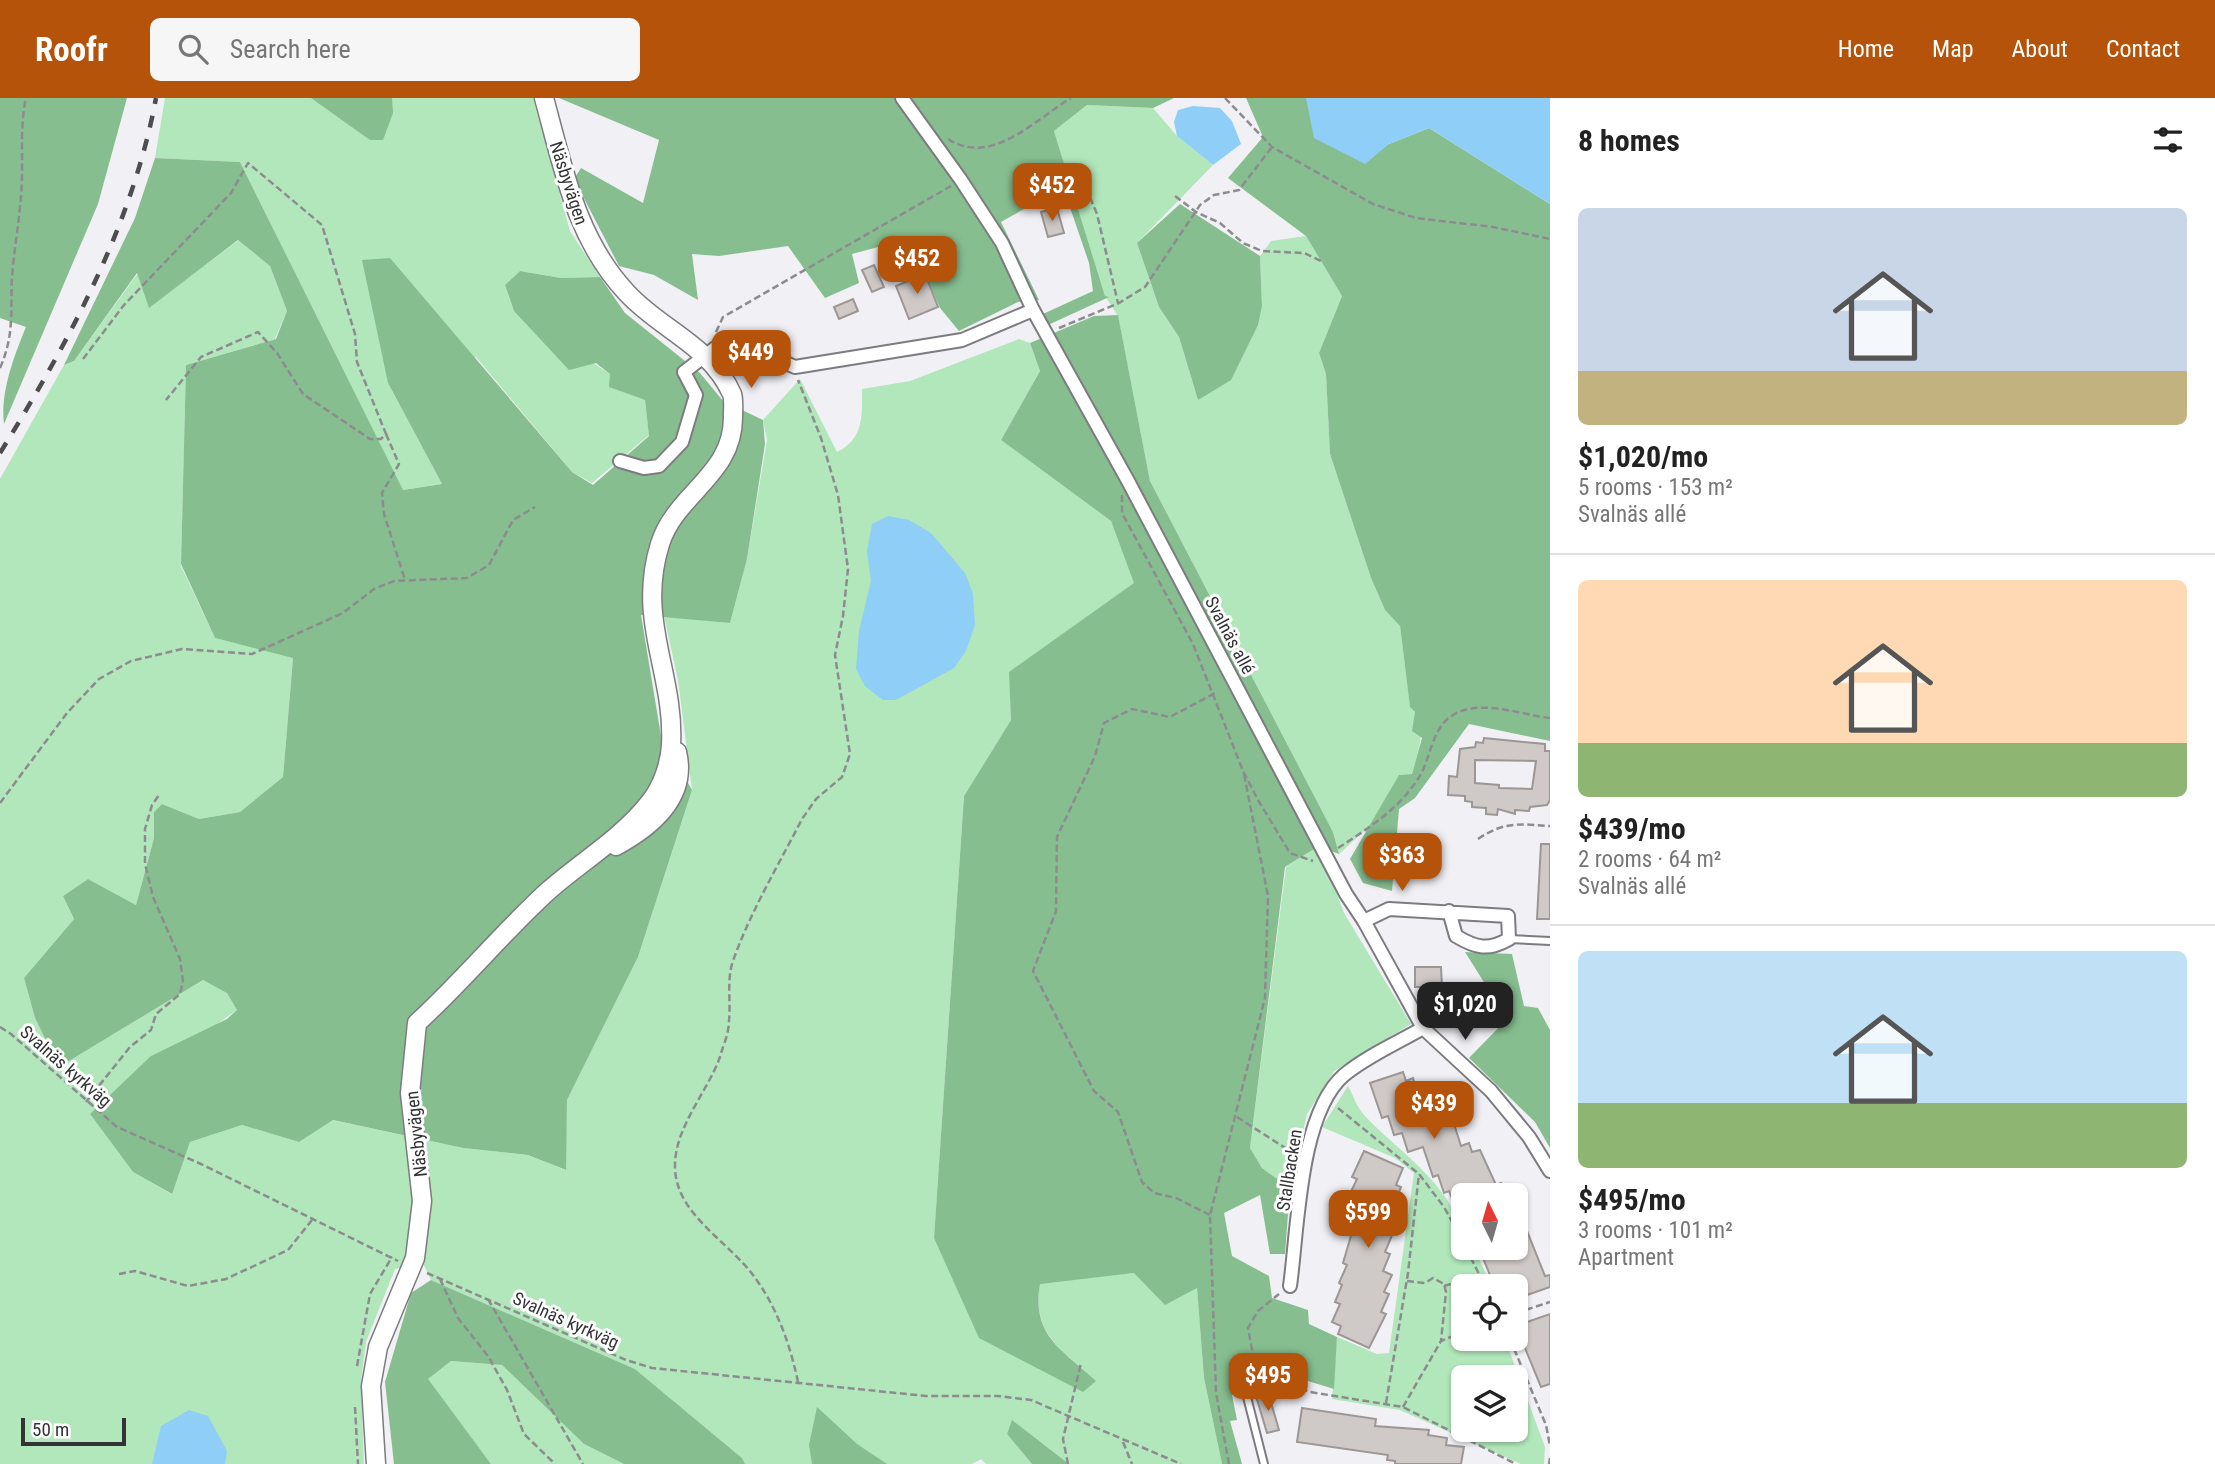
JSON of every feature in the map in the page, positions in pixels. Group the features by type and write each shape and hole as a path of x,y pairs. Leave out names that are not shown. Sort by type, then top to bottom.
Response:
{"street":[{"name":"Näsbyvägen","path":"376,1464 371,1386 378,1347 415,1258 422,1201 410,1093 416,1023 476,967 548,891 635,820 653,799 667,770 670,729 650,607 654,568 661,541 680,506 713,476 734,434 733,397 705,354 627,294 587,236 566,186 544,98"},
{"name":"Svalnäs allé","path":"902,98 920,120 1002,243 1032,310 1128,481 1346,894 1364,921 1423,1028 1491,1091 1529,1137 1550,1171"},
{"path":"620,461 645,468 659,466 682,442 696,395 684,372 719,345 761,352 794,367 962,340 1032,310"},
{"path":"1364,921 1389,909 1449,911 1508,916 1509,939 1496,947 1476,948 1456,936 1449,911"},
{"name":"Stallbacken","path":"1290,1286 1306,1162 1315,1120 1343,1076 1423,1028"}],"lane":[{"path":"1509,939 1550,941"},
{"path":"1246,1393 1264,1464"}],"path":[{"path":"0,368 7,352 14,318 12,279 21,197 22,114 26,98"},
{"path":"920,120 959,146 997,147 1071,98"},
{"path":"1225,98 1272,147 1373,204 1416,218 1493,227 1550,239"},
{"path":"1047,333 1119,303 1145,287 1200,205 1214,195 1239,190 1272,147"},
{"path":"83,359 124,305 231,193 248,163 322,225 355,334 357,362 399,464 382,493 384,514 405,580"},
{"path":"705,354 723,317 875,227 961,180"},
{"path":"1086,188 1097,214 1119,303"},
{"path":"1175,196 1196,212 1220,223 1243,243 1262,251 1304,253 1321,261"},
{"path":"166,400 201,357 258,332 277,352 303,394 370,439 381,439 386,434"},
{"path":"794,367 806,407 821,438 838,495 848,569 843,616 835,654 850,754 842,778 816,799 802,819 733,960 729,989 729,1024 719,1060 686,1120 676,1169 681,1192 707,1227 753,1275 774,1309 789,1341 798,1384"},
{"path":"1128,481 1120,499 1122,513 1170,598 1214,693 1243,771 1268,896 1265,998 1210,1215 1216,1393 1229,1464"},
{"path":"0,803 67,713 99,679 131,661 182,649 252,654 343,613 374,589 405,580 467,578 489,565 513,520 535,507"},
{"path":"1210,1215 1176,1198 1154,1193 1142,1182 1118,1112 1094,1091 1033,971 1056,911 1057,837 1095,756 1104,723 1132,709 1170,717 1214,693"},
{"path":"1243,771 1290,853 1312,862 1382,820 1420,776 1437,734 1449,717 1467,710 1495,708 1550,718"},
{"path":"86,1102 130,1047 151,1031 156,1014 180,994 183,981 180,959 153,897 145,864 145,829 152,805 159,795"},
{"path":"1478,839 1497,826 1550,826"},
{"name":"Svalnäs kyrkväg","path":"0,1027 117,1127 201,1164 411,1267 626,1360 652,1368 798,1384 926,1395 998,1396 1031,1400 1181,1464"},
{"path":"1326,1099 1419,1174 1451,1220"},
{"path":"1237,1116 1306,1162"},
{"path":"1386,1403 1407,1281 1419,1174"},
{"path":"119,1274 135,1271 188,1286 226,1279 288,1250 313,1219"},
{"path":"439,1277 458,1318 488,1356 507,1390 524,1434 555,1464"},
{"path":"1407,1281 1425,1283 1433,1278 1444,1286"},
{"path":"1444,1286 1451,1284"},
{"path":"1256,1371 1248,1328 1258,1311 1290,1286"},
{"path":"1403,1407 1441,1340 1444,1286"},
{"path":"488,1299 583,1464"},
{"path":"1528,1309 1550,1302"},
{"path":"1441,1340 1451,1336"},
{"path":"1515,1351 1546,1425 1550,1446"},
{"path":"1068,1464 1063,1439 1081,1363"},
{"path":"1256,1371 1310,1392 1403,1407 1516,1464"},
{"path":"1246,1393 1247,1380 1256,1371"},
{"path":"1123,1441 1132,1464"},
{"path":"1549,1464 1550,1458"}],"green space":[{"path":"0,98 127,98 98,204 4,424 6,387 26,327 0,318"},
{"path":"165,98 533,98 570,231 600,277 561,278 520,271 505,285 514,311 610,374 610,387 645,400 649,435 592,483 572,472 476,357 388,383 442,484 402,490 240,162 155,158"},
{"path":"311,98 392,98 393,113 383,140 370,140"},
{"path":"559,98 1174,98 1153,108 1087,105 1054,131 1105,296 1109,297 1048,325 1043,314 1093,291 1089,263 1063,187 1001,222 1039,300 1018,302 959,331 940,308 925,275 915,279 897,242 852,254 859,283 825,298 788,246 719,256 692,254 698,300 654,275 619,266 574,179 581,168 643,203 659,140"},
{"path":"1246,98 1306,98 1389,144 1429,128 1550,204 1550,741 1469,724 1415,798 1399,809 1392,891 1363,883 1350,859 1399,775 1412,774 1422,738 1412,731 1415,712 1410,707 1400,626 1385,610 1371,578 1330,454 1326,374 1319,353 1342,296 1306,236 1228,178 1263,137"},
{"path":"1087,105 1153,108 1177,136 1213,165 1137,243 1159,307 1179,337 1198,400 1262,306 1260,256 1271,241 1306,236 1342,296 1319,353 1326,374 1330,454 1371,578 1385,610 1400,626 1410,706 1416,714 1421,730 1412,774 1399,775 1375,821 1339,854 1333,832 1150,481 1118,316 1105,296 1054,131"},
{"path":"155,158 240,162 403,490 442,484 388,383 362,260 390,258 572,472 593,485 649,436 645,400 609,387 610,374 596,363 569,370 514,311 505,285 520,271 561,278 600,277 625,313 700,373 723,401 763,420 765,444 747,559 730,623 641,615 661,736 692,790 638,957 567,1100 566,1170 528,1155 463,1148 333,1120 299,1142 242,1125 190,1142 172,1194 133,1172 90,1114 151,1056 227,1019 237,1010 227,993 203,980 59,1067 35,1018 24,978 74,919 63,896 88,879 136,905 154,838 154,812 162,804 199,819 240,812 283,777 293,658 215,638 181,564 186,365 276,339 287,311 270,266 238,240 149,308 137,273 74,361 64,365 135,218"},
{"path":"1180,204 1260,256 1262,306 1258,325 1231,380 1198,400 1179,337 1159,307 1137,243"},
{"path":"239,240 270,266 287,311 275,339 186,365 181,566 215,638 293,657 283,777 240,812 199,819 162,804 154,812 154,838 136,905 88,879 63,896 74,919 24,978 35,1018 59,1067 203,980 227,992 237,1010 90,1114 133,1172 171,1194 190,1142 242,1125 299,1142 332,1120 463,1148 528,1155 565,1170 567,1100 638,957 692,790 678,680 664,616 730,623 747,559 767,440 763,420 800,379 837,452 846,447 860,426 862,389 910,381 1019,339 1030,343 1040,371 1001,440 1111,521 1135,583 1010,672 1011,720 964,796 934,1238 1066,1355 1052,1340 1040,1315 1040,1283 1134,1273 1197,1288 1204,1378 1222,1464 1069,1464 1013,1421 1007,1434 1032,1464 986,1464 981,1459 972,1464 745,1464 742,1458 635,1369 431,1280 423,1263 395,1269 366,1342 361,1381 364,1464 0,1464 0,479 64,365 74,361 138,273 149,307"},
{"path":"1118,315 1150,481 1333,832 1339,854 1319,846 1285,867 1250,1148 1262,1168 1290,1188 1285,1254 1270,1254 1260,1195 1224,1213 1232,1256 1269,1276 1272,1298 1308,1310 1309,1324 1337,1337 1334,1389 1298,1378 1264,1361 1241,1364 1241,1392 1232,1395 1237,1420 1230,1421 1242,1464 1222,1464 1204,1378 1197,1288 1165,1305 1134,1273 1040,1284 1038,1302 1045,1329 1061,1350 1096,1381 1083,1392 979,1338 934,1238 964,796 1011,720 1009,672 1134,583 1111,521 1001,440 1040,371 1030,343 1094,316"},
{"path":"1319,846 1344,913 1411,1024 1334,1071 1307,1114 1290,1188 1262,1168 1250,1148 1286,867"},
{"path":"1465,952 1512,954 1524,1006 1538,1008 1550,1030 1550,1148 1535,1122 1469,1058 1507,1019"},
{"path":"1348,1086 1364,1115 1426,1174 1451,1206 1451,1260 1479,1260 1486,1274 1451,1274 1451,1351 1509,1351 1515,1365 1451,1365 1451,1433 1400,1410 1332,1399 1337,1337 1377,1354 1389,1353 1414,1173 1395,1158 1322,1127"},
{"path":"431,1280 635,1369 742,1458 745,1464 624,1464 584,1444 502,1365 451,1361 428,1379 491,1464 394,1464 385,1382 411,1293"},
{"path":"451,1361 502,1365 584,1444 624,1464 491,1464 427,1379"},
{"path":"1528,1401 1545,1447 1544,1464 1521,1464 1472,1442 1528,1442"},
{"path":"817,1407 857,1444 887,1464 812,1464 809,1445"},
{"path":"1012,1420 1069,1464 1032,1464 1007,1434"}],"water":[{"path":"1306,98 1550,98 1550,204 1429,128 1389,144 1365,164 1314,138"},
{"path":"1193,106 1220,108 1232,121 1241,144 1213,165 1177,136 1174,122 1178,110"},
{"path":"888,516 909,520 931,533 965,573 973,594 975,625 966,651 954,668 896,700 883,700 865,686 856,669 859,631 871,581 867,551 872,524"},
{"path":"189,1410 208,1416 227,1451 225,1464 152,1464 161,1426"}],"building":[{"path":"1057,208 1064,233 1048,237 1041,212"},
{"path":"874,265 884,287 872,292 862,270"},
{"path":"925,274 938,307 909,319 896,286"},
{"path":"853,299 858,311 839,319 834,307"},
{"path":"1484,738 1545,744 1545,751 1550,751 1550,800 1547,805 1530,807 1529,811 1515,810 1515,814 1498,809 1497,815 1486,814 1486,808 1472,807 1472,802 1465,801 1465,796 1448,795 1449,776 1457,777 1460,749 1475,747 1476,742 1483,743","holes":["1475,760 1536,761 1532,789 1499,788 1499,785 1475,783"]},
{"path":"1541,844 1550,844 1550,919 1537,919"},
{"path":"1415,967 1441,967 1442,987 1415,987"},
{"path":"1403,1072 1406,1081 1413,1078 1419,1096 1426,1094 1432,1112 1440,1109 1446,1126 1454,1124 1461,1146 1469,1143 1472,1152 1480,1150 1495,1183 1451,1183 1451,1196 1449,1191 1444,1193 1438,1175 1433,1177 1423,1147 1408,1152 1402,1133 1394,1135 1388,1116 1382,1118 1370,1083"},
{"path":"1364,1151 1403,1168 1396,1185 1401,1187 1394,1205 1400,1207 1392,1225 1396,1226 1385,1252 1390,1254 1383,1271 1392,1275 1384,1292 1389,1294 1381,1312 1386,1314 1369,1348 1338,1334 1341,1326 1332,1322 1340,1304 1335,1302 1347,1265 1343,1263 1353,1229 1350,1228 1353,1220 1346,1217 1354,1198 1349,1196 1357,1179 1352,1177"},
{"path":"1528,1234 1545,1276 1550,1275 1550,1287 1528,1295 1528,1274 1490,1274 1484,1260 1528,1260"},
{"path":"1550,1314 1550,1384 1541,1387 1526,1351 1528,1322"},
{"path":"1268,1392 1279,1430 1267,1433 1256,1396"},
{"path":"1302,1408 1376,1419 1375,1426 1429,1430 1428,1435 1447,1438 1446,1445 1464,1447 1461,1464 1395,1464 1395,1461 1387,1460 1388,1455 1297,1442"}],"railway":[{"path":"0,453 73,326 114,238 145,146 156,98"}]}
